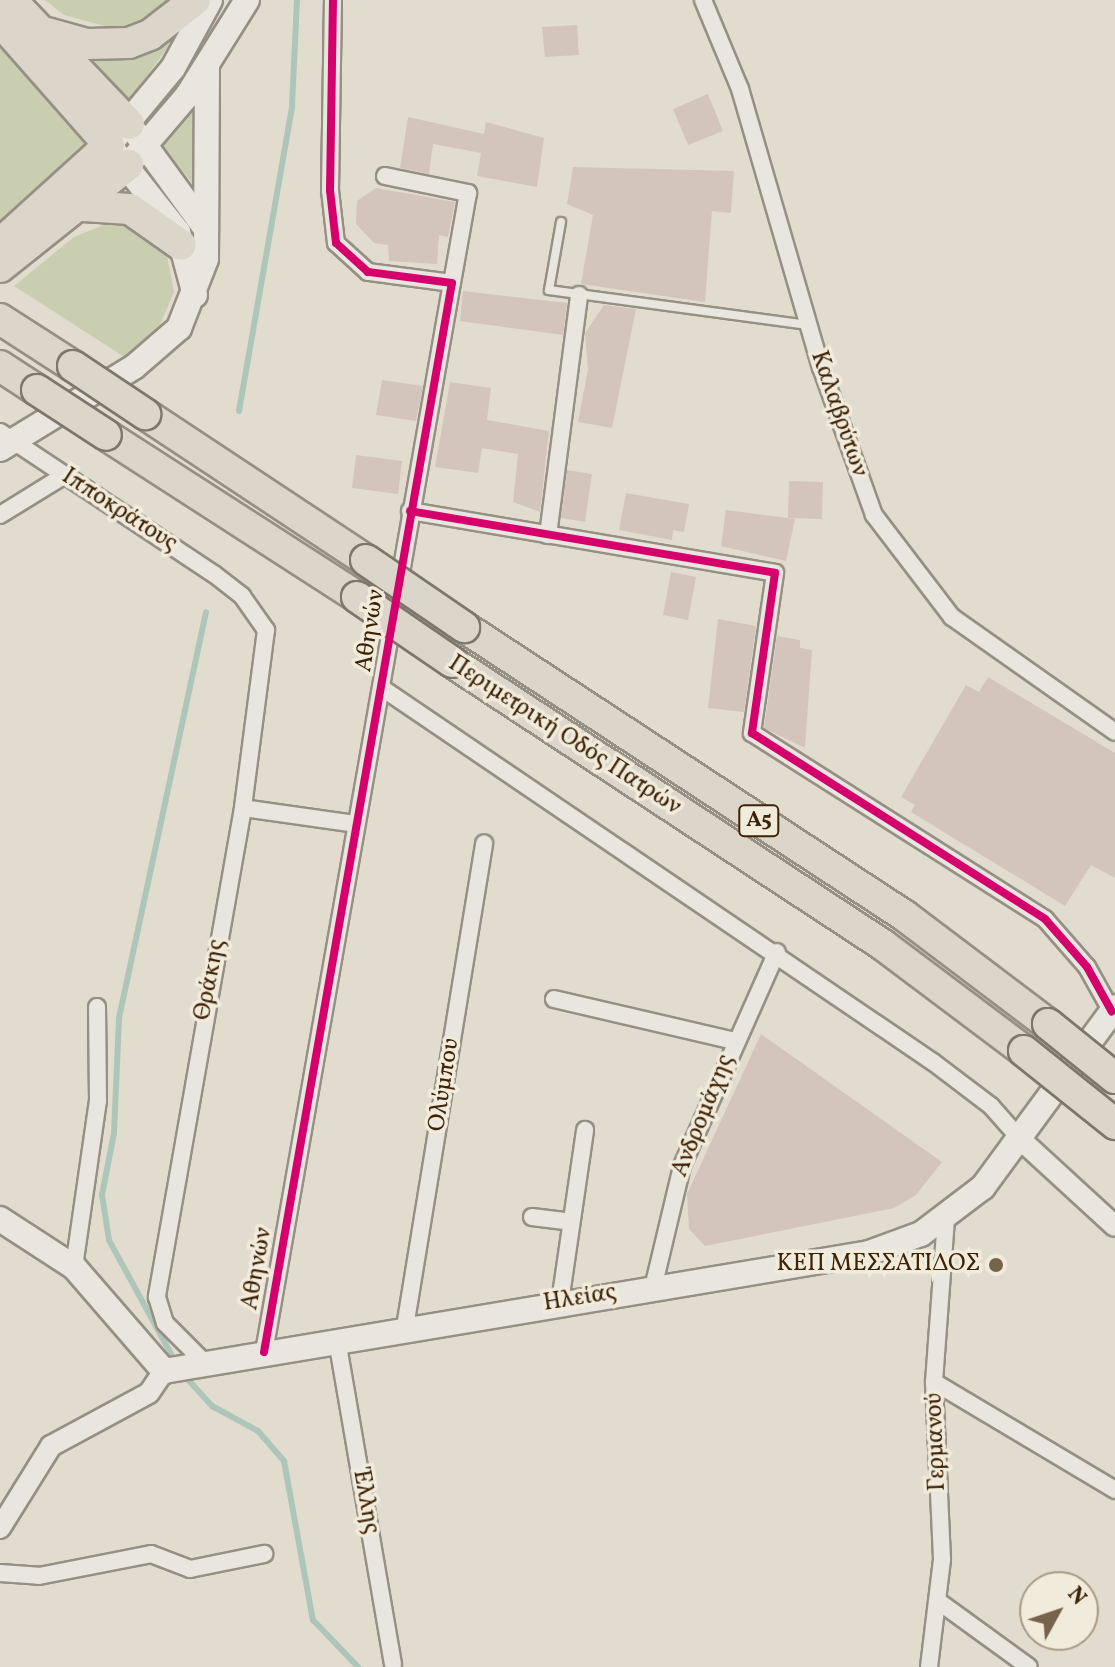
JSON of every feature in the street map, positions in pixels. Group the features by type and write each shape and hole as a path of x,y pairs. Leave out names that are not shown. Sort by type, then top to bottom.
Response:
{"highway":[{"path":"11,0 47,33 128,145"},
{"path":"47,33 87,44 129,43 150,35 195,0"},
{"path":"0,21 128,145"},
{"path":"0,267 83,206 128,145"},
{"path":"0,244 128,145"},
{"path":"83,206 130,209 195,240"},
{"name":"Περιμετρική Οδός Πατρών","path":"0,319 905,916 1115,1078"},
{"name":"Περιμετρική Οδός Πατρών","path":"0,366 357,597 883,945 1115,1124"}],"main road":[{"path":"128,145 210,0"},
{"path":"128,145 207,67 247,0"},
{"path":"4,441 159,349 179,328 195,295 195,240 207,67"},
{"path":"128,145 165,212 195,240"},
{"name":"Ηλείας","path":"182,1366 869,1253 946,1218 983,1187 1021,1140 1114,1010"},
{"path":"0,1219 74,1267 182,1366"}],"street":[{"path":"333,0 330,190 336,243 368,272 452,283"},
{"name":"Καλαβρύτων","path":"703,0 740,89 808,325 874,515 921,584 989,647 1115,732"},
{"name":"Αθηνών","path":"264,1352 468,193 385,176"},
{"path":"548,535 579,295"},
{"name":"Ιπποκράτους","path":"4,441 65,475 237,591"},
{"path":"0,515 65,475"},
{"path":"410,511 775,573 752,733 1045,919 1081,958 1114,1010"},
{"name":"Θράκης","path":"182,1366 157,1297 243,808 268,646 257,612 237,591"},
{"path":"382,688 777,952 967,1086 1115,1226"},
{"path":"243,808 356,824"},
{"name":"Ολύμπου","path":"405,1327 484,843"},
{"name":"Ανδρομάχης","path":"653,1288 682,1166 777,952"},
{"path":"554,999 735,1041"},
{"path":"74,1267 98,1101 97,1007"},
{"path":"560,1302 585,1130"},
{"path":"532,1217 571,1222"},
{"name":"Γερμανού","path":"929,1667 938,1601 934,1382 946,1218"},
{"name":"Έλλης","path":"337,1340 393,1664"},
{"path":"0,1528 51,1446 139,1399 182,1366"},
{"path":"934,1382 1115,1490"},
{"path":"0,1573 39,1576 151,1554 190,1569 264,1554"},
{"path":"938,1601 1029,1667"}],"lane":[{"path":"561,222 549,290 808,325"}],"green space":[{"path":"45,0 181,0 140,24 116,29 64,15"},
{"path":"0,31 96,143 0,228"},
{"path":"174,38 126,106 77,52 103,59 132,56"},
{"path":"193,104 196,187 161,147"},
{"path":"121,218 166,250 174,292 160,325 126,358 14,286 74,237"}],"building":[{"path":"577,25 579,55 545,57 542,27"},
{"path":"708,94 723,131 688,145 673,109"},
{"path":"408,117 484,134 486,122 544,138 537,187 477,176 481,153 433,144 429,174 400,168"},
{"path":"573,167 734,171 731,213 712,211 705,302 581,284 593,215 567,204"},
{"path":"376,188 455,202 448,237 439,235 437,264 389,261 388,245 374,243 356,224 357,201"},
{"path":"463,291 567,303 563,335 460,321"},
{"path":"604,305 636,309 612,428 578,422 588,370 585,333"},
{"path":"382,380 423,386 416,421 376,415"},
{"path":"450,382 491,388 487,420 549,431 540,512 513,502 518,454 482,448 478,473 435,467"},
{"path":"356,455 402,461 398,494 352,488"},
{"path":"567,470 592,474 585,522 561,518"},
{"path":"789,481 823,482 822,519 788,518"},
{"path":"626,493 689,504 684,532 673,530 672,540 619,530"},
{"path":"726,510 795,519 786,561 721,546"},
{"path":"671,572 696,577 688,620 663,615"},
{"path":"718,619 756,626 744,712 708,708"},
{"path":"777,636 800,640 800,648 812,650 805,748 764,728"},
{"path":"988,677 1115,753 1115,878 1091,865 1065,906 911,812 915,805 901,797 966,685 979,692"},
{"path":"761,1034 942,1162 916,1195 894,1208 705,1246 689,1229 687,1194"}],"waterway":[{"path":"239,411 292,106 297,0"},
{"path":"176,1363 109,1240 102,1195 114,1133 119,1018 206,612"},
{"path":"182,1373 212,1406 258,1431 284,1461 313,1620 358,1667"}],"cycle path":[{"path":"264,1352 452,283 368,272 336,243 330,190 333,0"},
{"path":"410,511 775,573 752,733 1045,919 1087,967 1112,1012"}],"place":[{"name":"ΚΕΠ ΜΕΣΣΑΤΙΔΟΣ","path":"996,1265"}]}
